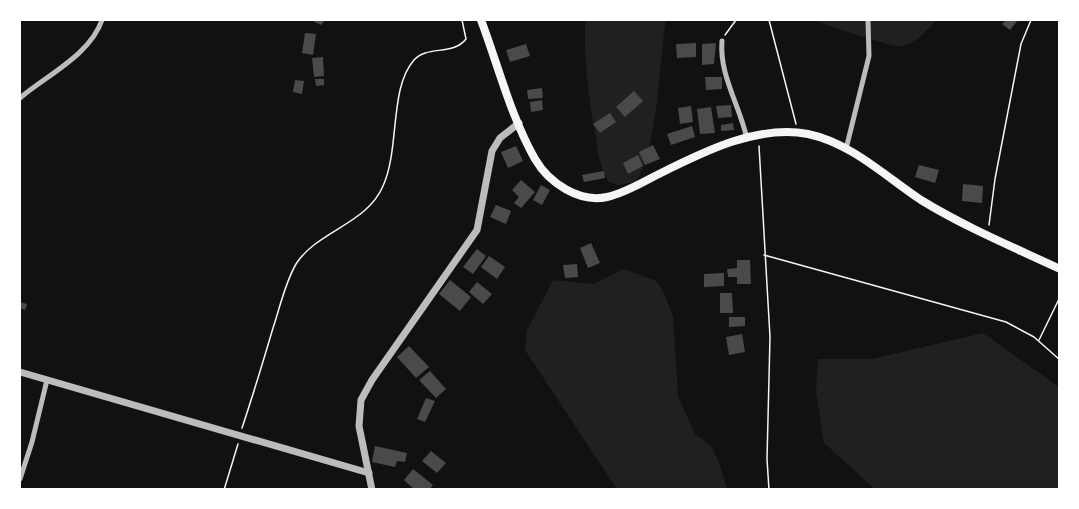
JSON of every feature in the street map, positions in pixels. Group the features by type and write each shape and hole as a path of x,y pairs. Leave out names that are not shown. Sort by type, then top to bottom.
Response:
{"highway":[{"path":"481,20 519,123 536,161 564,189 583,196 605,197 627,190 690,159 747,139 771,133 807,134 846,149 922,200 987,235 1059,269"}],"street":[{"path":"20,98 86,46 98,32 102,20"},
{"path":"846,149 869,56 868,20"},
{"path":"722,41 724,69 747,139"},
{"path":"372,489 359,426 361,400 372,380 477,231 492,151 500,138 519,123"},
{"path":"20,372 369,473"},
{"path":"20,479 32,442 47,380"}],"path":[{"path":"224,489 284,294 297,264 310,248 340,229 374,201 382,189 392,159 401,83 415,58 426,53 461,46 466,39 462,20"},
{"path":"722,41 736,20"},
{"path":"769,20 798,134"},
{"path":"987,235 1021,44 1030,20"},
{"path":"759,136 770,337 767,429 769,489"},
{"path":"764,255 1006,321 1039,341 1059,360"},
{"path":"1039,341 1059,297"}],"shaded area":[{"path":"585,20 666,20 653,126 644,165 636,182 618,185 609,182 601,164 588,90"},
{"path":"813,20 936,20 915,40 899,46"},
{"path":"624,269 656,281 664,293 673,317 678,396 695,434 711,446 719,462 727,489 617,489 525,350 527,330 553,280 594,284"},
{"path":"983,333 1059,387 1059,489 875,489 824,443 816,392 818,359 872,359"}],"building":[{"path":"311,20 325,20 321,25"},
{"path":"1006,20 1018,20 1010,30 1002,24"},
{"path":"305,33 316,34 313,55 302,53"},
{"path":"696,43 696,57 677,58 676,44"},
{"path":"716,43 714,64 702,65 702,44"},
{"path":"526,44 530,56 510,62 506,50"},
{"path":"323,57 324,76 314,77 312,58"},
{"path":"705,77 722,77 722,89 706,90"},
{"path":"315,79 324,79 324,85 316,86"},
{"path":"295,80 304,81 302,94 293,92"},
{"path":"542,88 543,98 528,99 527,90"},
{"path":"634,91 643,101 625,117 616,107"},
{"path":"542,100 543,110 531,112 530,102"},
{"path":"731,105 732,117 718,118 716,106"},
{"path":"691,106 693,122 680,124 678,108"},
{"path":"711,107 715,133 700,134 697,109"},
{"path":"610,113 616,122 600,133 593,124"},
{"path":"733,123 734,130 721,131 721,125"},
{"path":"692,126 695,137 671,145 667,134"},
{"path":"653,145 660,159 645,165 639,152"},
{"path":"516,146 523,161 508,168 501,152"},
{"path":"638,155 643,166 628,174 623,163"},
{"path":"919,165 939,170 935,183 915,177"},
{"path":"604,171 605,178 584,182 582,175"},
{"path":"521,180 535,192 521,208 514,203 519,197 512,190"},
{"path":"963,184 983,186 982,203 962,201"},
{"path":"541,185 550,190 542,205 533,200"},
{"path":"496,205 511,211 506,224 490,217"},
{"path":"591,243 600,263 588,268 580,248"},
{"path":"477,249 486,256 473,274 463,267"},
{"path":"489,256 505,267 497,279 481,267"},
{"path":"737,260 750,260 751,284 737,284 737,277 728,277 727,269 737,268"},
{"path":"577,264 578,277 565,278 563,265"},
{"path":"724,273 724,286 704,287 704,274"},
{"path":"450,280 471,297 460,311 439,294"},
{"path":"477,282 492,294 483,304 469,292"},
{"path":"720,293 732,293 733,313 720,313"},
{"path":"20,302 27,304 25,310 20,308"},
{"path":"729,317 745,317 745,326 729,327"},
{"path":"742,334 745,352 729,355 726,337"},
{"path":"409,346 429,367 416,378 397,357"},
{"path":"430,371 446,389 436,398 419,380"},
{"path":"426,398 435,401 425,422 417,419"},
{"path":"375,446 407,453 405,462 397,461 395,467 372,462"},
{"path":"431,451 446,463 437,473 422,461"},
{"path":"413,469 433,485 429,490 415,490 404,480"}]}
